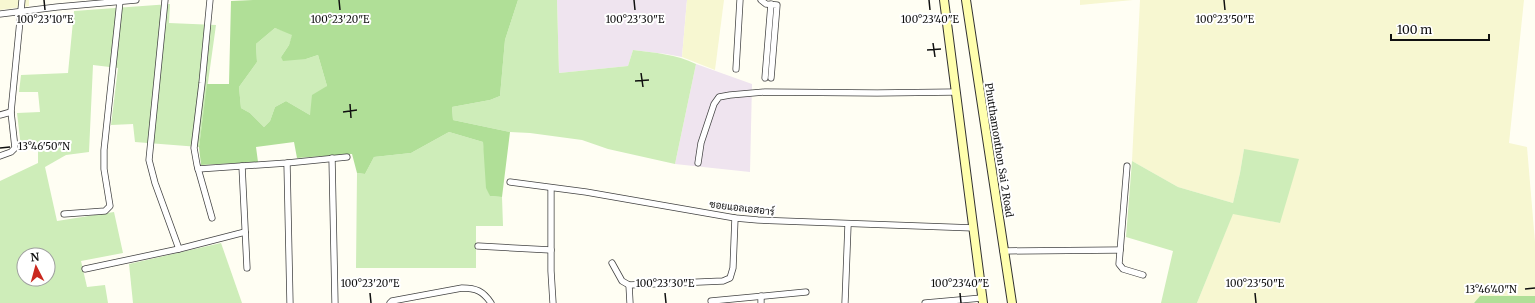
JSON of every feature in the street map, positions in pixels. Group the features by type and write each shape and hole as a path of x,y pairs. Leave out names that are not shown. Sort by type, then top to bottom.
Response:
{"main road":[{"path":"943,0 983,300"},
{"name":"Phutthamonthon Sai 2 Road","path":"967,0 971,38 990,152 1003,251 1012,303"}],"street":[{"path":"0,156 11,152 15,148 11,112 22,0"},
{"path":"0,14 21,13 36,9 136,0"},
{"path":"164,0 149,160 155,183 179,249"},
{"path":"210,0 203,76 194,148 198,169 212,218"},
{"path":"736,69 740,0"},
{"path":"761,0 766,4 777,4 768,78"},
{"path":"64,214 105,211 110,206 104,169 104,150 120,2"},
{"path":"698,162 703,139 714,104 719,97 765,92 956,92"},
{"path":"0,115 11,112"},
{"path":"198,169 287,164 347,157"},
{"path":"332,158 335,303"},
{"path":"287,164 290,303"},
{"path":"242,166 246,268"},
{"path":"1127,166 1118,261 1120,267 1143,275"},
{"name":"ซอยแอลเอสอาร์","path":"510,182 734,218 848,225 974,228"},
{"path":"551,188 551,271 553,303"},
{"path":"612,262 622,281 629,285 723,281 730,278 733,268 734,218"},
{"path":"846,303 848,225"},
{"path":"85,269 179,249 245,232"},
{"path":"478,246 551,250"},
{"path":"1003,251 1120,250"},
{"path":"629,285 630,303"},
{"path":"390,303 392,301 462,288 473,288 480,291 491,303"},
{"path":"711,301 806,292"},
{"path":"761,296 762,303"},
{"path":"925,303 983,300"}],"shaded area":[{"path":"557,0 687,0 682,57 633,50 628,66 559,73"},
{"path":"696,64 752,84 750,172 675,164"}],"green space":[{"path":"0,0 29,0 29,6 0,10"},
{"path":"518,0 557,0 559,73 628,66 633,50 673,56 696,64 675,164 608,149 582,140 530,133 510,132 453,120 452,107 490,100 500,96 505,40"},
{"path":"518,0 505,40 500,96 490,100 452,107 453,120 510,132 502,197 490,196 486,188 483,142 449,132 411,153 374,157 365,174 357,173 352,154 297,158 294,142 256,147 258,162 201,165 199,147 207,84 229,84 231,1","holes":["275,28 292,35 289,45 281,57 283,61 306,59 318,55 327,86 312,95 310,115 286,101 275,107 270,121 264,127 250,113 241,108 239,87 257,62 256,44"]},
{"path":"687,0 724,0 715,70 682,57"},
{"path":"1080,0 1133,0 1080,5"},
{"path":"1140,0 1524,0 1509,143 1527,147 1535,242 1535,296 1480,296 1474,303 1197,303 1233,213 1280,223 1244,149 1233,203 1178,187 1132,161"},
{"path":"170,4 169,23 216,25 199,147 135,142 133,124 111,125 118,68 93,65 89,152 66,155 45,167 57,221 114,212 123,253 81,261 87,287 105,285 108,303 0,303 0,181 38,163 38,144 21,147 17,113 40,112 38,92 19,92 21,75 68,73 74,11"},
{"path":"275,28 293,34 289,45 281,57 306,59 318,55 327,86 310,115 286,101 275,107 270,121 264,127 250,113 241,108 239,87 257,62 256,44"},
{"path":"449,132 483,142 490,196 502,197 503,226 476,226 476,268 356,268 357,173 365,174 374,157 411,153"},
{"path":"1244,149 1299,159 1280,223 1233,214 1197,303 1161,303 1173,251 1126,237 1132,161 1178,187 1233,203"},
{"path":"221,243 242,303 133,303 129,264"},
{"path":"1480,296 1535,296 1535,303 1474,303"}]}
